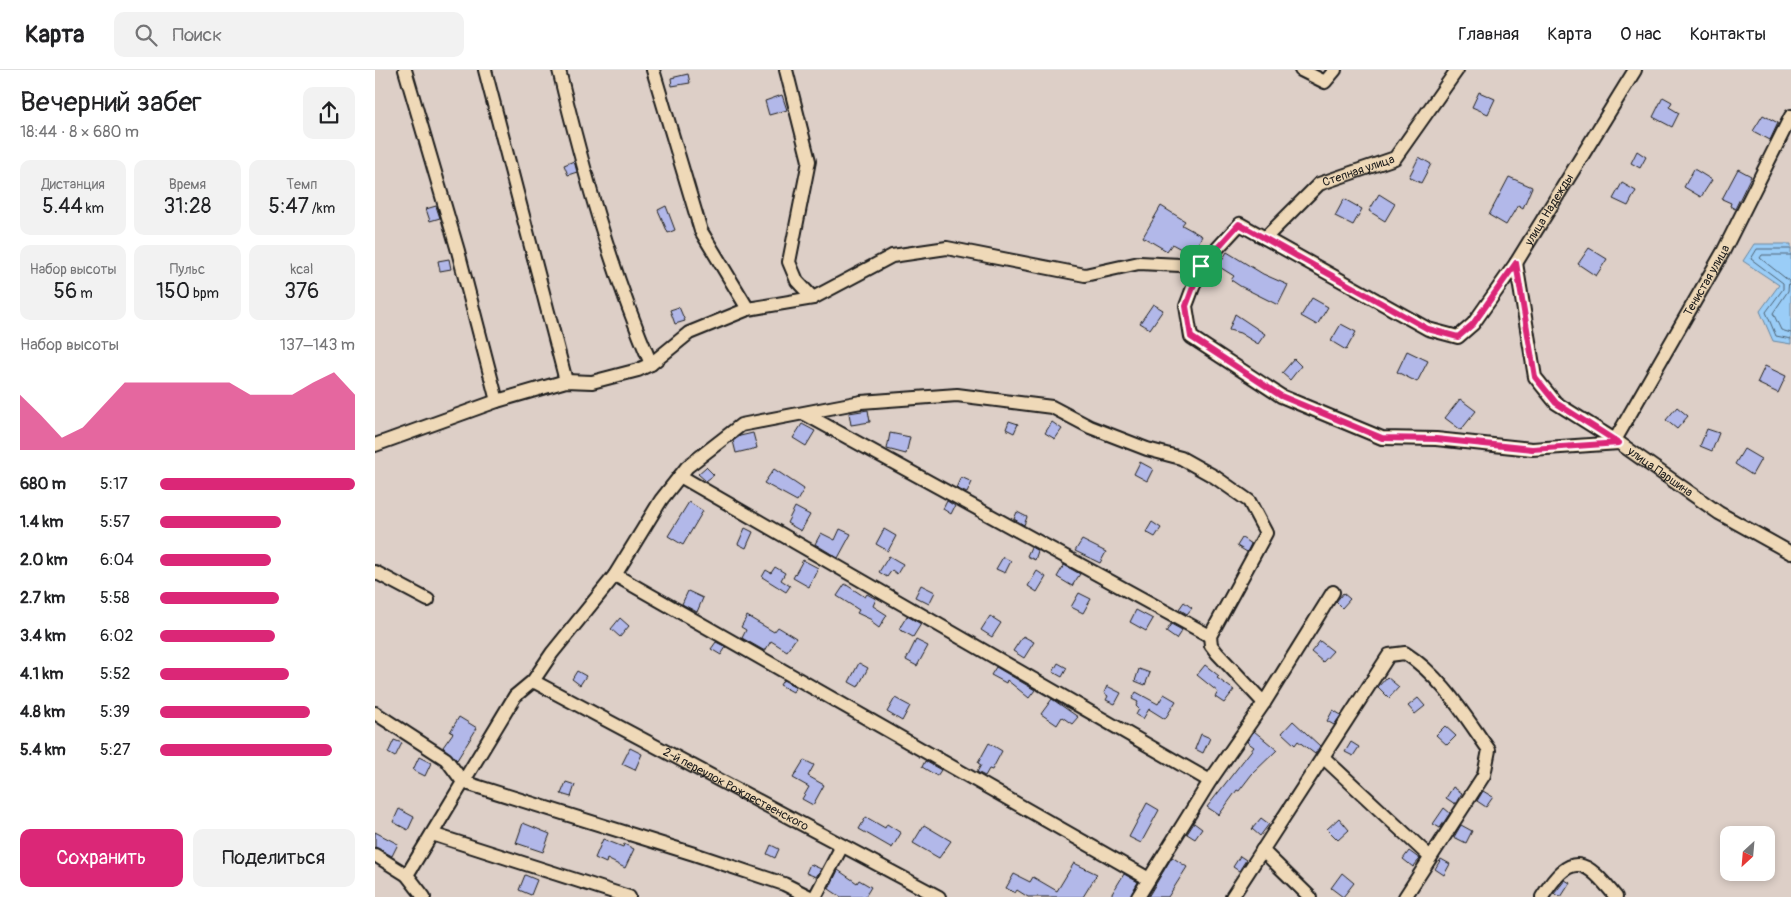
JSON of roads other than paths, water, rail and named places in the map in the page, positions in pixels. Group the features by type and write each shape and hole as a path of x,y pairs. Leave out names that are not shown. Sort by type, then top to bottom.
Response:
{"street":[{"path":"405,70 458,251 497,401"},
{"path":"485,70 566,382"},
{"path":"559,70 574,134 629,311 651,364"},
{"path":"653,70 701,231 748,309"},
{"path":"786,70 809,161 789,262 797,280 813,298"},
{"path":"1301,70 1325,82 1335,70"},
{"name":"Степная улица","path":"1265,238 1319,184 1395,158 1457,70"},
{"name":"улица Надежды","path":"1201,266 1239,224 1428,329 1458,337 1473,324 1516,263 1635,70"},
{"name":"Тенистая улица","path":"1617,442 1723,252 1791,116"},
{"path":"375,446 497,401 566,382 592,382 638,370 651,364 689,333 748,309 813,298 892,256 947,248 1085,275 1139,262 1201,266 1186,306 1191,337 1281,396 1382,438 1436,439 1532,449 1617,442"},
{"name":"улица Паршина","path":"1516,263 1535,377 1556,403 1719,512 1791,553"},
{"path":"407,875 515,696 533,681 552,653 615,575 661,500 687,467 741,425 861,402 957,396 1052,407 1090,427 1147,449 1181,458 1249,501 1266,533 1210,636 1211,645 1217,653 1264,703"},
{"path":"805,414 1210,636"},
{"path":"680,476 1210,781"},
{"path":"375,572 428,600"},
{"path":"615,575 1149,879"},
{"path":"1138,897 1210,781 1264,703 1333,592"},
{"path":"1232,897 1389,656 1405,653 1421,663 1439,682 1489,750 1484,775 1405,897"},
{"name":"2-й переулок Рождественского","path":"533,681 939,897"},
{"path":"375,713 446,759 463,782 694,854 784,884 810,897"},
{"path":"1324,758 1430,857"},
{"path":"432,834 629,897"},
{"path":"815,897 842,846"},
{"path":"1262,850 1310,897"},
{"path":"375,855 407,875 424,897"},
{"path":"1542,897 1561,873 1572,866 1586,865 1597,873 1616,897"}],"water":[{"path":"1754,244 1791,244 1791,344 1773,341 1760,311 1779,285 1743,261"}]}
